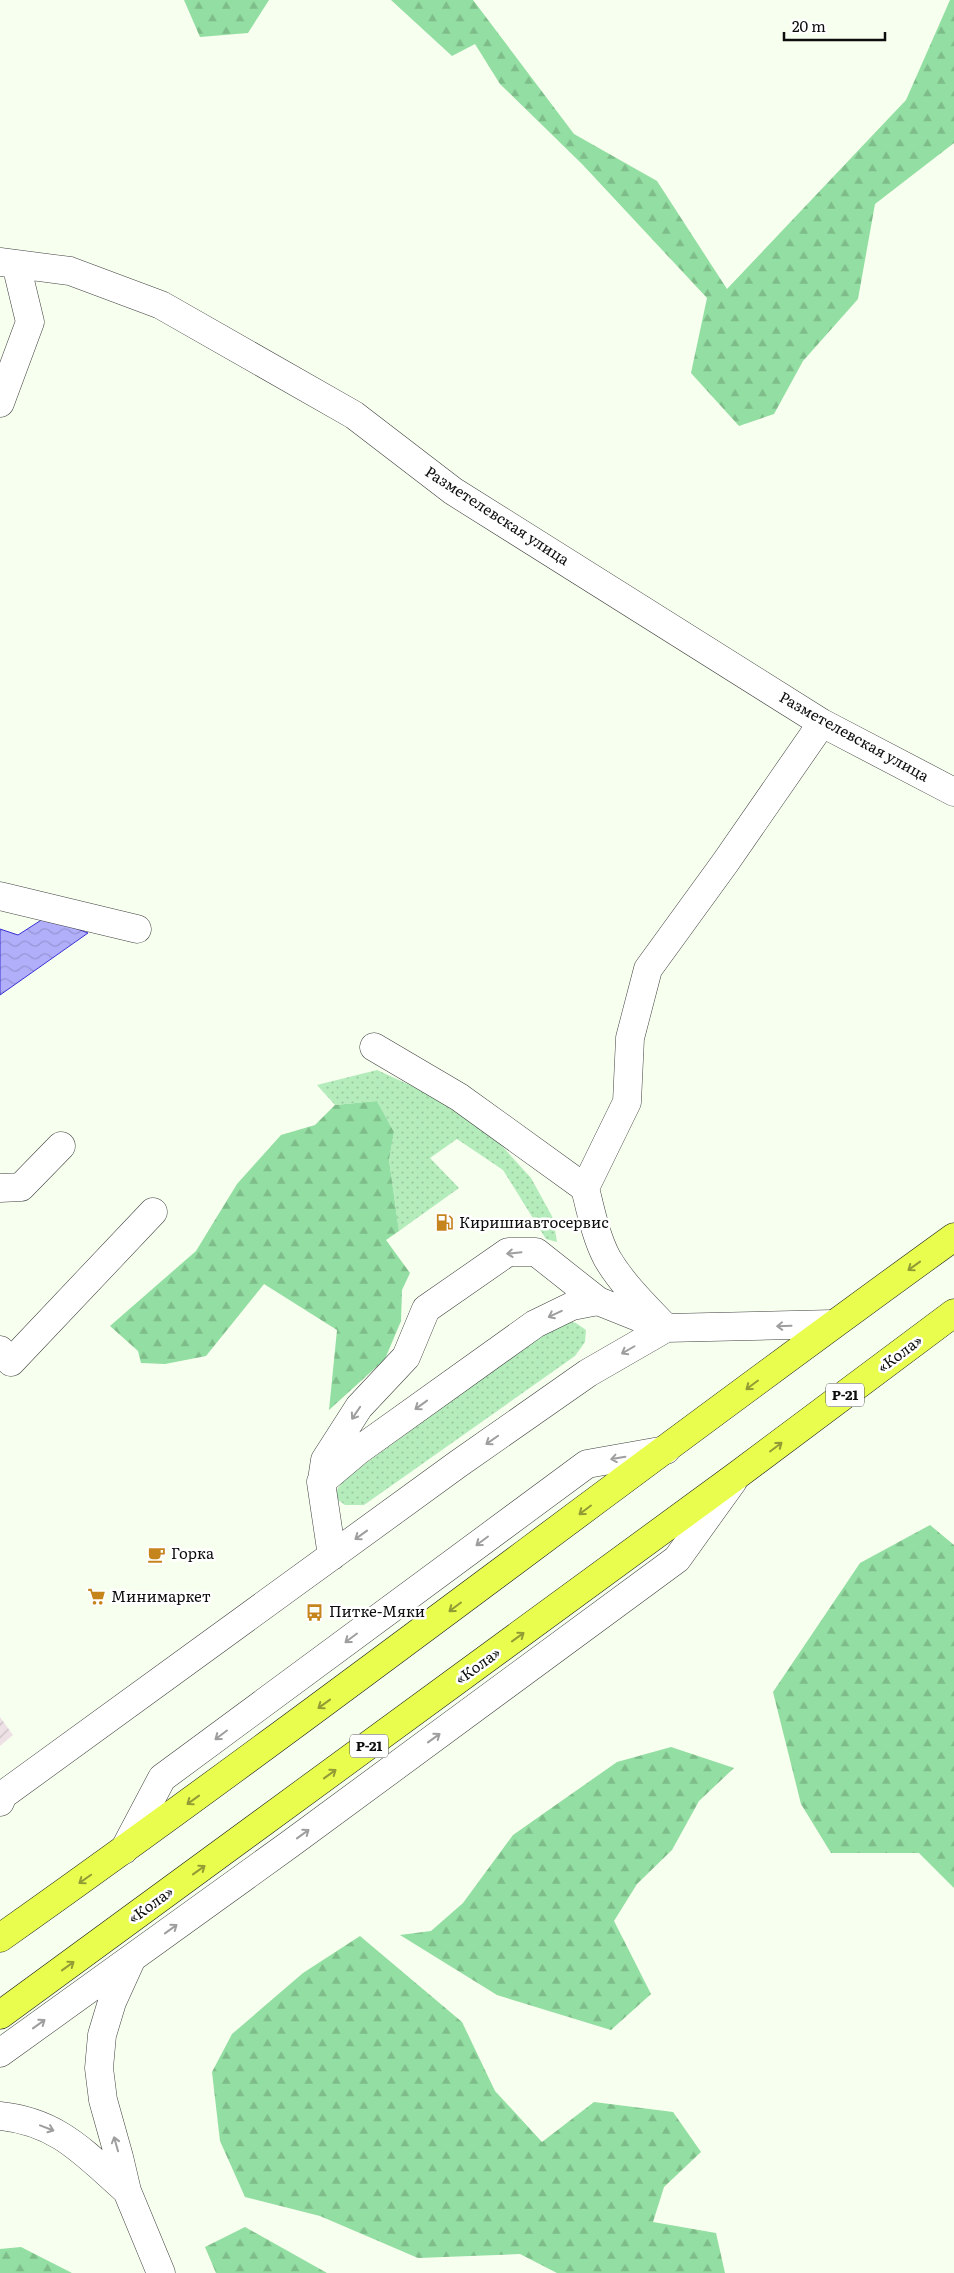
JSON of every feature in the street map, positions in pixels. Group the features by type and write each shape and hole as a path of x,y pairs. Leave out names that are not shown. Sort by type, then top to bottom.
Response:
{"highway":[{"path":"0,1938 124,1850 666,1450 833,1324 954,1237"},
{"name":"«Кола»","path":"0,2015 736,1476 954,1313"}],"street":[{"path":"0,403 30,322 8,263"},
{"name":"Разметелевская улица","path":"8,263 70,271 161,306 354,416 454,491 822,723 954,792"},
{"path":"585,1188 628,1102 630,1038 648,969 725,863 822,723"},
{"path":"0,896 137,929"},
{"path":"374,1047 459,1097 585,1188 596,1231 607,1258 634,1294 666,1328"},
{"path":"0,1188 21,1187 61,1146"},
{"path":"0,1350 11,1362 153,1212"},
{"path":"332,1556 321,1482 325,1460 359,1407 406,1357 426,1309 508,1252 536,1252 598,1301 666,1328 833,1324"},
{"path":"321,1482 359,1450 535,1324 572,1306 598,1301"},
{"path":"1,1798 332,1556 588,1373 666,1328"},
{"path":"124,1850 162,1778 587,1464 666,1450"},
{"path":"0,2053 677,1559 736,1476"},
{"path":"133,1957 112,2002 102,2035 99,2068 103,2100 119,2157 126,2191 161,2273"},
{"path":"0,2116 18,2118 52,2130 77,2145 126,2191"}],"shaded area":[{"path":"0,1717 13,1735 0,1746"}],"green space":[{"path":"184,0 269,0 248,33 200,37"},
{"path":"391,0 473,0 574,134 657,181 727,289 906,100 950,0 954,0 954,143 875,204 858,299 803,361 774,414 739,426 691,373 707,298 582,164 500,84 475,44 452,56"},
{"path":"377,1070 432,1095 492,1135 531,1178 553,1218 557,1242 546,1239 503,1170 457,1139 430,1158 459,1188 399,1231 389,1160 394,1132 377,1101 335,1105 317,1085"},
{"path":"377,1101 394,1132 389,1160 399,1231 386,1240 410,1273 402,1290 401,1321 385,1359 329,1410 337,1330 264,1284 206,1356 165,1364 141,1363 138,1351 110,1326 196,1251 237,1184 281,1135 315,1125 335,1105"},
{"path":"563,1320 576,1323 586,1330 585,1342 575,1356 364,1505 345,1505 337,1499 337,1490 344,1479"},
{"path":"930,1525 954,1545 954,1888 919,1853 831,1853 801,1804 773,1692 860,1563"},
{"path":"671,1747 734,1768 699,1801 672,1850 637,1884 614,1921 651,1994 611,2030 497,1995 400,1935 431,1931 463,1903 513,1835 617,1762"},
{"path":"360,1936 462,2022 495,2091 542,2142 594,2102 673,2112 701,2152 664,2187 653,2222 716,2233 725,2273 557,2273 520,2254 418,2258 320,2216 245,2197 220,2141 212,2072 232,2034 303,1973"},
{"path":"245,2227 327,2273 216,2273 205,2247"},
{"path":"21,2247 72,2273 0,2273 0,2249"}],"water":[{"path":"46,917 88,933 0,995 0,929 18,935"}],"place":[{"name":"Киришиавтосервис","path":"445,1223"},
{"name":"Горка","path":"157,1554"},
{"name":"Минимаркет","path":"97,1597"},
{"name":"Питке-Мяки","path":"315,1612"}]}
